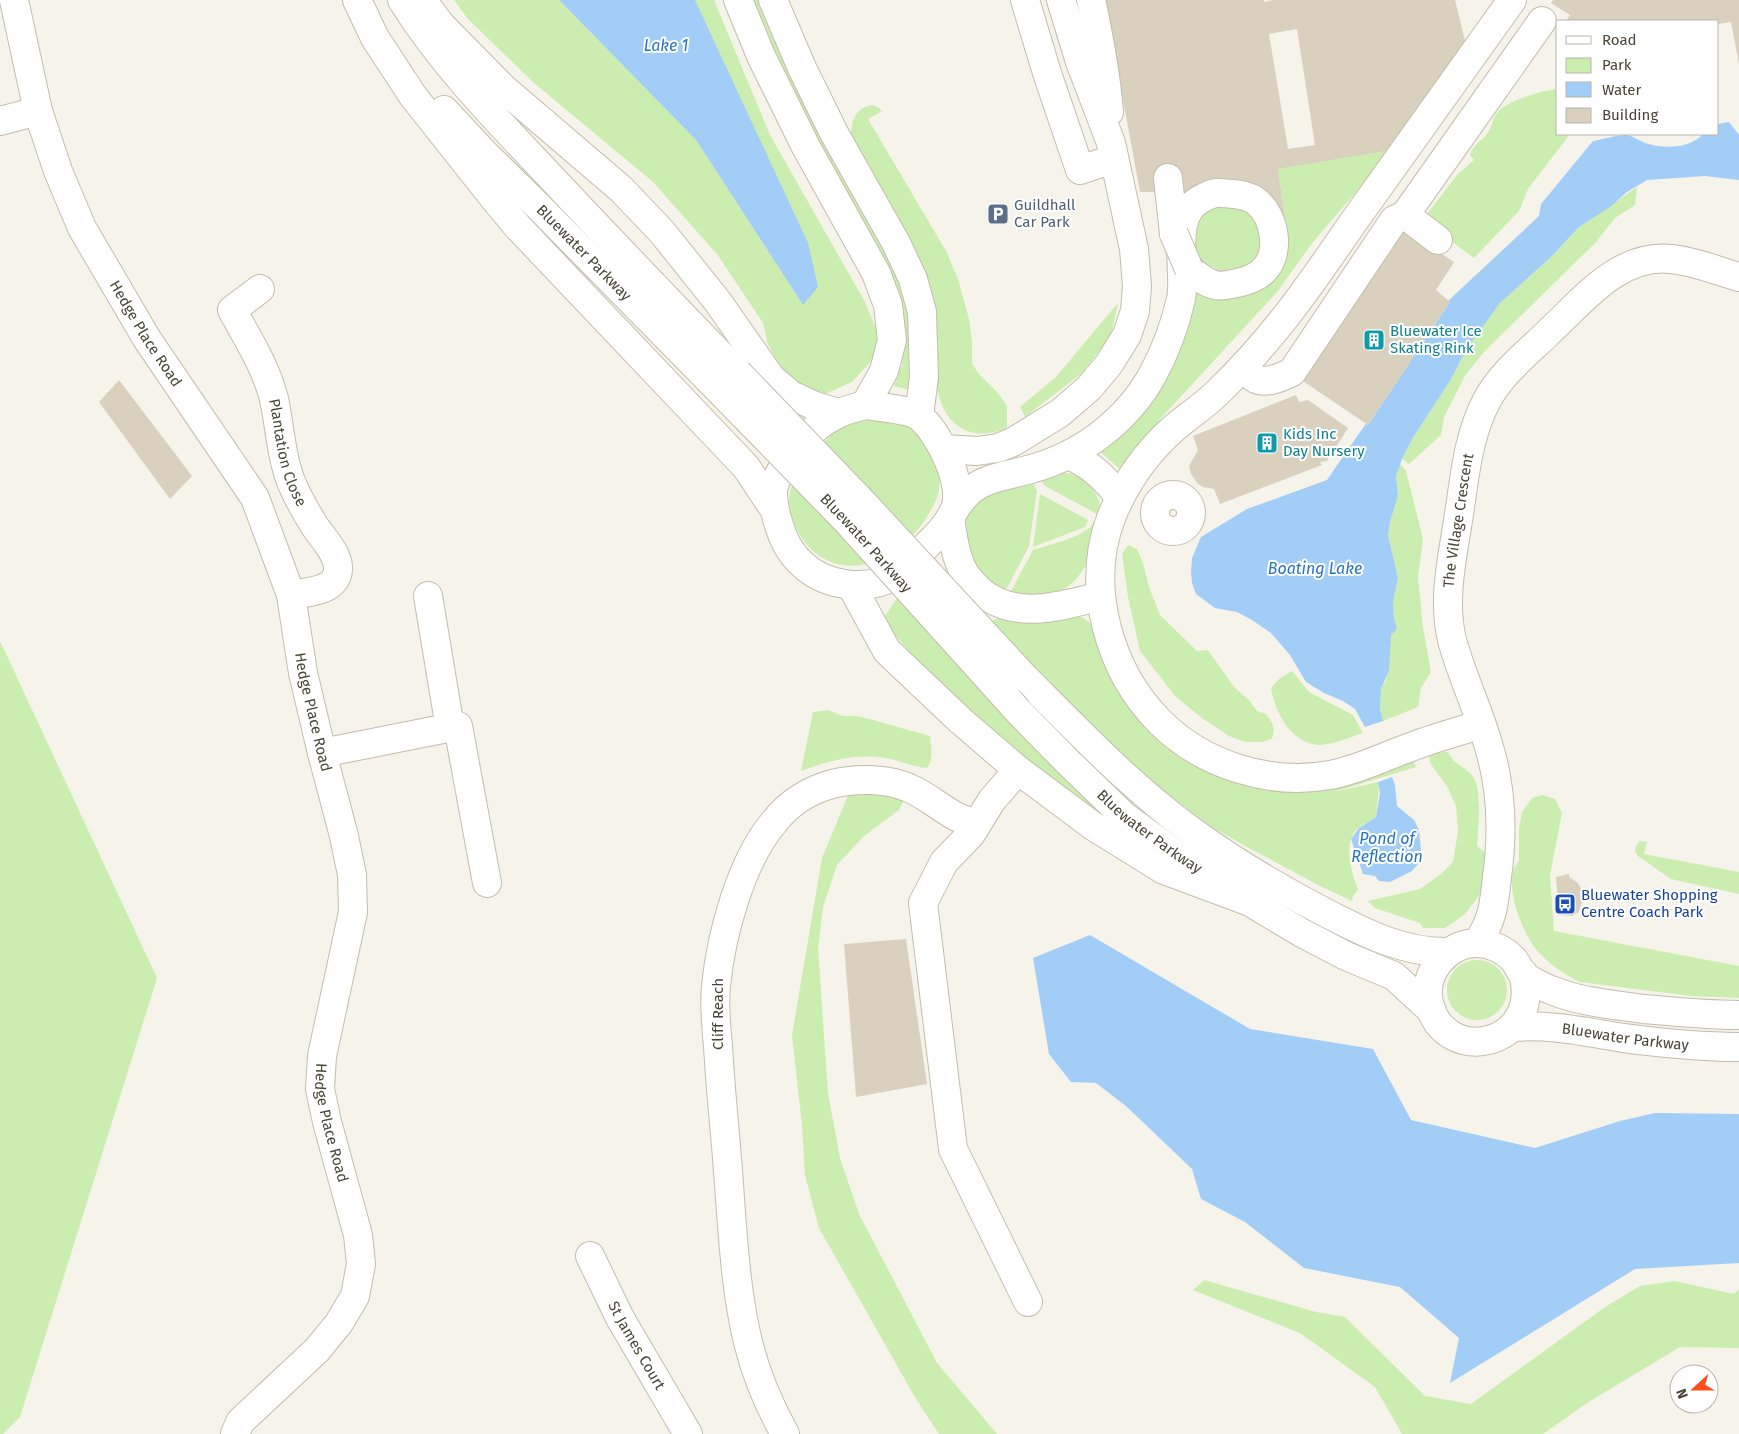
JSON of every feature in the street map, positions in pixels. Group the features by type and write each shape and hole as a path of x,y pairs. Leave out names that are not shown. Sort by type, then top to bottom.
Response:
{"street":[{"name":"Hedge Place Road","path":"14,0 38,110 58,172 82,228 147,339 255,498 291,595 302,673 344,836 352,875 353,912 322,1056 320,1089 327,1122 358,1235 361,1264 355,1296 339,1323 316,1350 240,1422 235,1434"},
{"path":"357,0 376,38 413,96 479,180 517,226 746,468 774,509"},
{"name":"Bluewater Parkway","path":"363,0 398,51 445,111 473,141 538,206 864,504 1025,678 1081,735 1147,795 1193,832 1237,862 1308,903 1370,935 1412,949 1432,953 1448,952"},
{"name":"Bluewater Parkway","path":"402,0 415,22 446,63 487,110 729,382 845,519 1018,711 1068,762 1124,816 1176,854 1302,933 1346,956 1394,976 1432,1011"},
{"path":"422,0 442,25 504,89 621,189 662,232 718,302 771,378 791,395 838,413"},
{"path":"738,0 761,56 806,147 876,273 888,305 892,340 884,371 865,405"},
{"path":"773,0 802,68 830,125 896,243 913,279 922,312 924,377 919,416"},
{"path":"1025,0 1051,47 1080,170 1106,153"},
{"path":"944,449 977,451 998,448 1008,445 1046,423 1089,388 1109,364 1127,335 1135,311 1137,286 1134,249 1061,0"},
{"path":"1091,0 1107,86 1106,153"},
{"path":"1481,724 1334,774 1314,777 1292,778 1264,775 1242,770 1211,758 1186,744 1165,727 1145,706 1130,685 1116,657 1107,629 1101,596 1102,555 1110,521 1125,487 1149,452 1215,396 1243,368 1287,315 1512,0"},
{"path":"1243,368 1256,379 1269,380 1281,378 1292,372 1394,220 1405,215 1542,21"},
{"path":"0,121 38,110"},
{"path":"1101,596 1034,609 1012,608 992,599 979,589 965,574 955,549 953,513 957,486 944,449 919,416 896,409 865,405 838,413 816,427 784,464 773,490 774,509 785,543 803,566 824,579 851,585 880,581 900,572 940,532 953,513 971,490 989,481 1032,469 1069,454 1101,435 1124,414 1145,387 1164,354 1181,297 1181,236 1190,207 1200,199 1215,193 1241,195 1257,202 1270,221 1275,240 1272,260 1263,272 1250,280 1215,285 1189,269 1174,234 1168,178"},
{"path":"1405,215 1438,240"},
{"name":"The Village Crescent","path":"1477,943 1488,927 1494,904 1501,840 1501,819 1497,781 1489,747 1452,641 1448,596 1470,446 1476,426 1487,401 1505,376 1575,307 1612,274 1644,260 1672,259 1739,277"},
{"name":"Plantation Close","path":"260,289 232,310 262,362 274,398 284,458 292,484 315,526 332,550 337,562 337,574 331,584 321,589 291,595"},
{"path":"1069,454 1087,463 1106,480 1164,497"},
{"path":"851,585 888,651 961,721 1018,770 1093,826 1164,870 1250,902"},
{"path":"428,596 450,728"},
{"path":"322,753 458,726 487,883"},
{"path":"1018,770 992,800 971,834 944,862 923,903 953,1149 1028,1302"},
{"name":"Cliff Reach","path":"785,1434 767,1396 750,1349 739,1292 719,1066 716,1000 720,956 738,890 762,837 782,813 811,792 841,782 865,780 891,782 910,788 957,817 977,824"},
{"path":"1477,943 1491,945 1505,951 1515,961 1523,974 1526,996 1522,1013 1512,1027 1494,1039 1484,1041 1463,1040 1444,1029 1437,1021 1428,1000 1428,988 1436,966 1448,952 1464,945 1477,943"},
{"name":"Bluewater Parkway","path":"1523,974 1549,990 1590,1001 1667,1011 1739,1015"},
{"name":"Bluewater Parkway","path":"1512,1027 1536,1025 1664,1043 1739,1047"},
{"name":"St James Court","path":"590,1256 620,1318 688,1434"}],"green space":[{"path":"454,0 559,0 696,140 803,305 695,0 714,0 770,135 865,302 879,336 873,359 852,382 823,395 788,380 768,345 763,323 717,254 652,181 534,83 468,19"},
{"path":"751,0 761,0 888,251 912,311 913,341 910,390 894,386 902,364 904,340"},
{"path":"1556,89 1556,135 1569,135 1528,189 1519,211 1474,258 1432,227 1427,221 1427,214 1457,175 1474,160 1470,155 1475,145 1487,134 1495,115 1508,104 1543,91"},
{"path":"872,105 882,111 868,119 946,251 958,279 969,319 972,341 972,364 1007,406 1007,428 979,433 968,431 958,426 949,418 943,407 936,380 851,139 853,122 857,113 861,109"},
{"path":"1392,150 1313,242 1277,292 1162,417 1122,471 1096,448 1182,340 1197,289 1233,296 1247,295 1260,290 1281,267 1289,246 1278,169"},
{"path":"1637,187 1635,205 1615,218 1596,242 1484,352 1466,374 1444,417 1441,435 1409,464 1402,459 1414,436 1450,381 1466,350 1500,303 1551,257 1579,227"},
{"path":"1213,204 1251,210 1259,226 1262,243 1259,250 1249,263 1238,269 1227,270 1207,263 1199,255 1195,245 1196,222"},
{"path":"1118,303 1111,336 1082,373 1025,417 1020,407 1056,377"},
{"path":"878,417 893,419 904,424 924,440 936,463 939,476 937,497 925,520 915,533 889,554 859,565 843,565 828,561 807,545 797,530 790,512 789,503 792,486 803,467 817,449 839,428 858,420"},
{"path":"1400,464 1406,471 1423,539 1418,577 1423,627 1431,672 1421,688 1418,707 1383,721 1380,709 1381,689 1386,680 1391,635 1396,629 1393,601 1398,578 1388,535 1398,496 1396,476"},
{"path":"1047,472 1071,474 1083,480 1097,496 1100,503 1101,516 1045,486 1038,475"},
{"path":"1030,477 1037,491 1029,546 1004,594 980,577 964,540 967,515 978,497"},
{"path":"1040,494 1088,520 1085,527 1033,547"},
{"path":"1094,522 1099,523 1088,561 1084,569 1071,584 1051,597 1010,593 1033,550 1076,536 1084,532"},
{"path":"1128,545 1137,549 1160,615 1197,651 1208,650 1234,687 1249,700 1257,711 1266,714 1274,730 1272,739 1262,742 1245,742 1229,736 1202,718 1176,697 1140,651 1128,597 1122,554"},
{"path":"898,597 1118,827 1112,830 955,705 882,620"},
{"path":"1001,617 1082,617 1090,623 1111,674 1206,768 1413,760 1416,767 1334,792 1378,782 1379,786 1376,817 1356,830 1350,843 1351,868 1358,890 1353,896 1352,901 1322,887 1212,827 1153,783 1070,707 991,621"},
{"path":"0,641 157,978 20,1417 3,1434 0,1434"},
{"path":"1292,671 1309,692 1353,715 1363,733 1337,742 1321,745 1311,744 1293,734 1276,707 1271,688 1280,678"},
{"path":"828,710 843,716 857,716 930,736 932,753 929,765 927,768 890,759 853,757 831,761 801,771 813,712"},
{"path":"1448,752 1452,759 1470,773 1474,779 1479,797 1477,846 1487,854 1487,864 1479,896 1464,915 1445,928 1423,928 1420,923 1375,908 1368,901 1420,889 1441,874 1453,862 1458,831 1456,806 1447,786 1430,763 1429,753"},
{"path":"849,793 906,795 899,810 864,836 837,865 823,907 818,949 828,1093 840,1158 859,1214 937,1363 997,1434 939,1434 916,1399 819,1228 805,1175 802,1125 792,1035 822,858"},
{"path":"1542,795 1555,799 1562,813 1550,875 1554,931 1739,966 1739,998 1691,996 1580,982 1560,971 1542,956 1532,944 1519,918 1512,889 1512,879 1513,870 1519,861 1519,828 1522,812 1532,798"},
{"path":"1640,841 1647,842 1644,854 1739,872 1739,894 1671,879 1638,856 1635,851"},
{"path":"1471,960 1483,960 1494,965 1502,973 1507,984 1505,1002 1494,1015 1483,1020 1471,1020 1460,1015 1452,1007 1447,996 1447,984 1452,973 1460,965"},
{"path":"1204,1280 1316,1312 1345,1317 1425,1396 1471,1404 1605,1307 1640,1286 1675,1281 1734,1294 1739,1289 1739,1348 1680,1347 1587,1403 1543,1434 1402,1434 1375,1387 1300,1333 1193,1290"}],"water":[{"name":"Lake 1","path":"559,0 695,0 808,243 818,287 803,305 696,140"},
{"name":"Boating Lake","path":"1729,122 1739,135 1739,180 1705,176 1647,180 1627,192 1610,207 1579,227 1551,257 1500,303 1466,350 1450,381 1414,436 1402,459 1396,476 1398,496 1388,535 1398,578 1393,601 1397,629 1391,635 1389,670 1381,689 1380,709 1383,721 1365,727 1355,709 1306,682 1290,655 1271,633 1237,612 1215,608 1196,594 1192,583 1192,558 1201,537 1247,509 1327,480 1360,432 1366,424 1368,425 1450,302 1448,301 1539,216 1541,204 1593,141 1627,135 1652,145 1668,147 1684,145 1691,143 1702,135 1719,135 1719,124"},
{"name":"Pond of Reflection","path":"1392,777 1395,785 1397,806 1414,820 1419,830 1421,850 1418,864 1412,871 1390,882 1379,881 1375,876 1363,874 1351,839 1359,828 1376,817 1380,793 1378,782"},
{"path":"1090,935 1250,1029 1373,1049 1411,1120 1535,1148 1620,1121 1655,1113 1739,1114 1739,1263 1635,1269 1450,1383 1459,1338 1400,1287 1304,1268 1245,1222 1201,1199 1192,1169 1126,1106 1096,1083 1071,1082 1049,1054 1033,958"}],"building":[{"path":"1050,0 1264,0 1264,2 1273,0 1455,0 1467,49 1392,150 1278,169 1289,246 1281,267 1260,290 1247,295 1233,296 1168,254 1154,192 1140,192 1111,35","holes":["1297,29 1315,145 1288,149 1269,34","1231,201 1256,216 1262,244 1256,256 1243,268 1226,271 1213,268 1198,254 1195,247 1194,228 1206,208"]},
{"path":"1553,0 1739,0 1739,64 1731,22 1719,24 1719,20 1567,20 1570,15 1551,3"},
{"name":"Bluewater Ice Skating Rink","path":"1398,225 1454,262 1436,290 1450,302 1368,425 1297,377"},
{"path":"119,380 192,476 170,499 99,402"},
{"name":"Kids Inc Day Nursery","path":"1296,395 1299,402 1308,400 1348,428 1327,461 1320,462 1322,465 1220,504 1214,489 1198,484 1191,474 1189,466 1198,450 1193,436"},
{"path":"1569,874 1569,877 1578,883 1583,899 1579,912 1572,916 1559,915 1556,877"},
{"path":"906,939 927,1084 856,1097 844,944"}],"place":[{"name":"Guildhall Car Park","path":"998,214"},
{"name":"Bluewater Ice Skating Rink","path":"1374,340"},
{"name":"Kids Inc Day Nursery","path":"1267,443"},
{"name":"Bluewater Shopping Centre Coach Park","path":"1565,904"}]}
